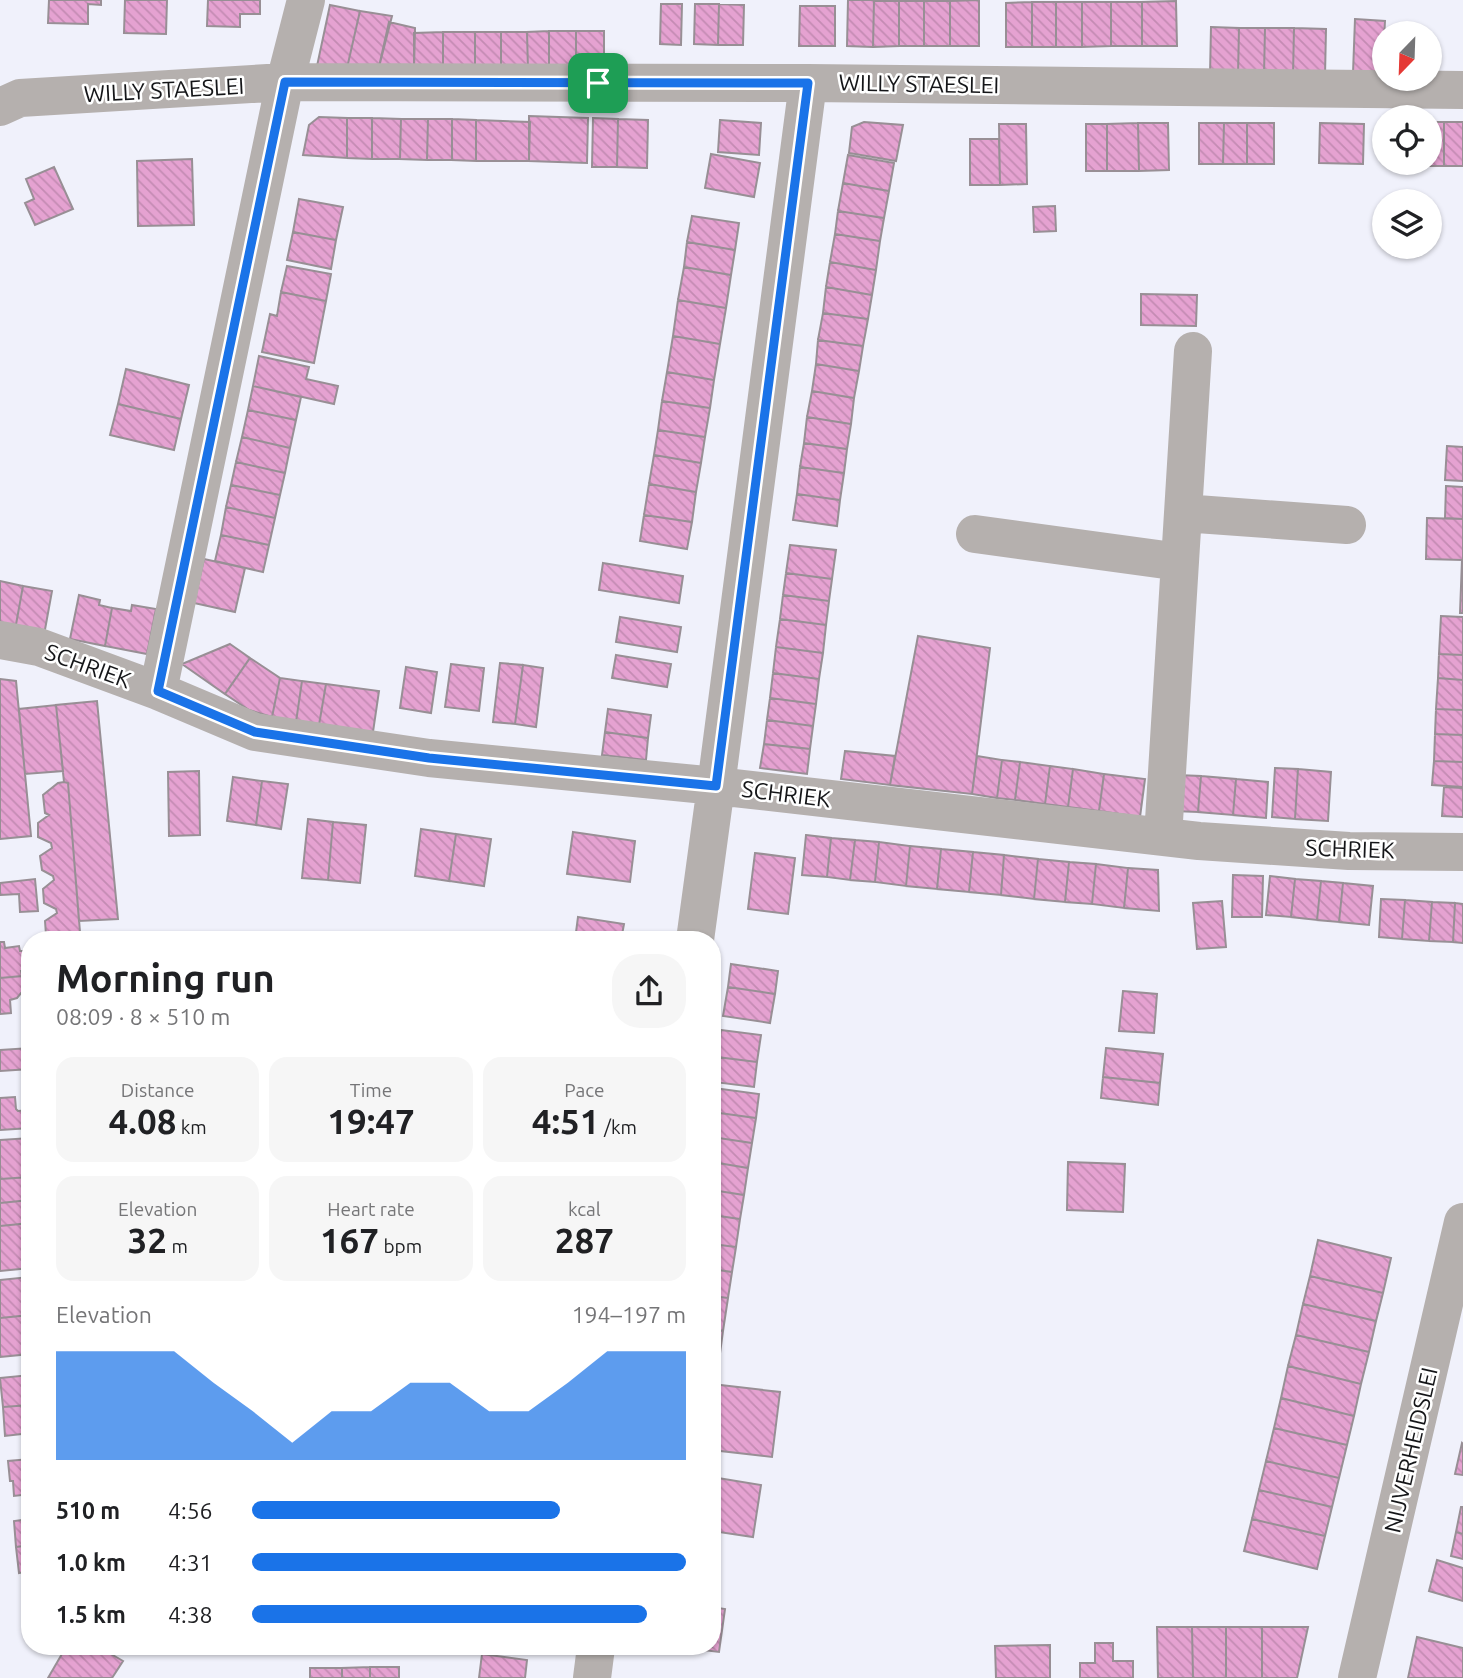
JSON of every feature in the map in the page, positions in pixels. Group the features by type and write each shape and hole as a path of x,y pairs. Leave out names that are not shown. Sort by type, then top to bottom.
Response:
{"street":[{"path":"158,691 285,82 306,0"},
{"name":"WILLY STAESLEI","path":"0,107 20,98 285,82 808,83 1463,90"},
{"path":"696,931 808,83"},
{"path":"1163,837 1194,351"},
{"path":"1183,513 1347,525"},
{"path":"975,534 1180,562"},
{"name":"SCHRIEK","path":"0,640 39,647 158,691 255,732 429,758 716,786 1199,841 1349,851 1463,852"},
{"name":"NIJVERHEIDSLEI","path":"1357,1678 1463,1222"},
{"path":"592,1678 595,1655"}],"building":[{"path":"49,0 101,0 101,5 88,4 88,24 48,23"},
{"path":"125,0 167,0 166,34 124,33"},
{"path":"208,0 260,0 260,14 240,14 240,27 207,26"},
{"path":"848,0 874,0 873,47 847,46"},
{"path":"979,0 979,46 950,46 950,1"},
{"path":"874,1 899,1 899,46 873,47"},
{"path":"899,1 924,1 924,46 899,46"},
{"path":"924,1 950,1 950,46 924,46"},
{"path":"1176,1 1177,46 1142,46 1142,2"},
{"path":"1032,2 1056,2 1056,47 1032,47"},
{"path":"1032,2 1032,47 1006,47 1006,3"},
{"path":"1056,2 1082,2 1082,47 1056,47"},
{"path":"1082,2 1111,2 1111,46 1082,47"},
{"path":"1111,2 1142,2 1142,46 1111,46"},
{"path":"661,4 682,4 681,45 660,44"},
{"path":"695,4 719,4 718,45 694,44"},
{"path":"719,4 744,5 743,45 718,45"},
{"path":"330,5 360,11 347,68 317,66"},
{"path":"800,6 835,6 835,46 799,46"},
{"path":"360,11 392,16 378,71 347,68"},
{"path":"1355,19 1385,21 1372,21 1372,74 1353,73"},
{"path":"389,22 415,28 414,70 378,71"},
{"path":"1211,27 1239,28 1238,75 1210,75"},
{"path":"1239,28 1265,28 1264,75 1238,75"},
{"path":"1265,28 1294,28 1293,76 1264,75"},
{"path":"1294,28 1326,29 1325,76 1293,76"},
{"path":"549,31 576,31 576,70 549,70"},
{"path":"549,31 549,70 528,70 527,32"},
{"path":"576,31 604,31 604,70 576,70"},
{"path":"443,32 475,32 475,70 443,71"},
{"path":"443,32 443,71 414,70 414,33"},
{"path":"475,32 501,32 501,70 475,70"},
{"path":"501,32 527,32 528,70 501,70"},
{"path":"529,116 588,118 587,163 529,161"},
{"path":"319,117 347,118 347,158 303,155 309,125"},
{"path":"347,118 372,118 372,159 347,158"},
{"path":"372,118 401,119 400,159 372,159"},
{"path":"593,118 618,119 617,167 592,167"},
{"path":"401,119 428,119 427,160 400,159"},
{"path":"428,119 452,119 452,160 427,160"},
{"path":"452,119 476,120 476,161 452,160"},
{"path":"618,119 648,120 647,168 617,167"},
{"path":"476,120 530,122 529,161 476,161"},
{"path":"720,120 761,123 759,155 718,152"},
{"path":"864,122 903,125 896,161 849,153 852,127"},
{"path":"1442,122 1444,122 1442,166"},
{"path":"1444,122 1463,122 1463,166 1444,166"},
{"path":"1138,123 1168,123 1169,170 1139,171"},
{"path":"1138,123 1139,171 1107,171 1107,124"},
{"path":"1199,123 1224,123 1223,164 1199,164"},
{"path":"1224,123 1247,123 1247,164 1223,164"},
{"path":"1247,123 1274,123 1274,164 1247,164"},
{"path":"1320,123 1364,124 1363,164 1319,163"},
{"path":"999,124 1026,124 1027,184 1000,185"},
{"path":"1086,124 1107,124 1107,171 1086,171"},
{"path":"970,139 999,139 1000,185 970,185"},
{"path":"711,154 760,163 754,197 705,188"},
{"path":"848,155 894,163 889,191 843,183"},
{"path":"192,159 194,225 138,226 137,161"},
{"path":"54,167 73,209 35,225 25,203 34,199 26,179"},
{"path":"843,183 889,191 884,218 838,211"},
{"path":"299,199 343,207 336,240 293,232"},
{"path":"1055,206 1056,231 1034,232 1033,207"},
{"path":"838,211 884,218 880,241 835,234"},
{"path":"692,216 739,223 735,250 687,242"},
{"path":"293,232 336,240 331,269 287,260"},
{"path":"835,234 880,241 876,270 830,262"},
{"path":"687,242 735,250 731,275 684,267"},
{"path":"830,262 876,270 872,295 826,287"},
{"path":"287,266 331,274 326,301 281,292"},
{"path":"684,267 731,275 726,308 678,300"},
{"path":"826,287 872,295 868,319 823,313"},
{"path":"281,292 326,301 314,363 262,352 270,314 277,316"},
{"path":"1141,294 1197,295 1196,326 1141,325"},
{"path":"678,300 726,308 720,344 673,336"},
{"path":"823,313 868,319 863,346 818,340"},
{"path":"673,336 720,344 714,380 667,372"},
{"path":"818,340 863,346 859,371 816,364"},
{"path":"259,356 309,367 306,379 338,386 334,404 253,386"},
{"path":"816,364 859,371 854,398 812,391"},
{"path":"126,369 189,385 181,419 118,404"},
{"path":"667,372 714,380 710,408 662,401"},
{"path":"253,386 301,397 296,420 248,410"},
{"path":"812,391 854,398 851,424 807,417"},
{"path":"662,401 710,408 705,437 658,430"},
{"path":"118,404 181,419 174,450 110,435"},
{"path":"248,410 296,420 290,448 242,437"},
{"path":"807,417 851,424 847,449 804,443"},
{"path":"658,430 705,437 701,463 654,455"},
{"path":"242,437 290,448 285,473 236,462"},
{"path":"804,443 847,449 844,473 800,467"},
{"path":"1447,446 1463,447 1463,481 1445,480"},
{"path":"654,455 701,463 696,492 649,484"},
{"path":"236,462 285,473 280,495 231,485"},
{"path":"800,467 844,473 840,500 797,494"},
{"path":"649,484 696,492 692,522 644,515"},
{"path":"231,485 280,495 275,518 226,507"},
{"path":"1446,486 1463,487 1463,519 1445,518"},
{"path":"797,494 840,500 837,526 793,520"},
{"path":"226,507 275,518 269,545 221,535"},
{"path":"644,515 692,522 687,549 640,541"},
{"path":"1427,518 1463,519 1463,560 1426,559"},
{"path":"221,535 269,545 263,572 215,561"},
{"path":"790,545 836,550 832,579 786,573"},
{"path":"204,559 245,568 235,612 194,603"},
{"path":"1462,560 1463,613 1460,613"},
{"path":"603,563 683,576 679,603 599,590"},
{"path":"786,573 832,579 829,601 783,595"},
{"path":"0,581 23,586 15,630 0,627"},
{"path":"23,586 52,591 44,635 15,630"},
{"path":"79,595 100,600 99,605 112,608 105,646 70,639"},
{"path":"783,595 829,601 826,625 780,619"},
{"path":"132,605 156,609 147,654 105,646 112,608 131,611"},
{"path":"1441,616 1463,617 1463,655 1439,654"},
{"path":"620,617 681,627 677,652 616,642"},
{"path":"780,619 826,625 823,653 776,647"},
{"path":"918,636 990,648 972,794 890,785"},
{"path":"230,644 250,658 225,694 182,664"},
{"path":"776,647 823,653 819,679 773,673"},
{"path":"1439,654 1463,655 1463,680 1438,678"},
{"path":"616,655 671,664 667,687 612,678"},
{"path":"250,658 280,678 272,717 249,710 225,694"},
{"path":"500,663 523,665 515,724 493,722"},
{"path":"451,664 484,668 479,711 445,707"},
{"path":"523,665 543,668 536,727 515,724"},
{"path":"406,667 437,672 431,713 400,708"},
{"path":"773,673 819,679 816,704 770,698"},
{"path":"280,678 302,681 296,722 272,717"},
{"path":"1438,678 1463,680 1463,710 1436,709"},
{"path":"0,679 16,681 31,836 0,839"},
{"path":"302,681 326,684 319,725 296,722"},
{"path":"326,684 379,691 373,732 319,725"},
{"path":"770,698 816,704 813,726 767,720"},
{"path":"97,701 118,919 79,921 68,783 64,782 56,705"},
{"path":"56,705 63,771 25,774 19,709"},
{"path":"608,709 651,715 648,738 605,732"},
{"path":"1436,709 1463,710 1463,735 1435,734"},
{"path":"767,720 813,726 810,749 764,744"},
{"path":"605,732 648,738 646,760 602,755"},
{"path":"1435,734 1463,735 1463,762 1434,761"},
{"path":"764,744 810,749 807,774 760,768"},
{"path":"845,751 895,756 890,785 841,779"},
{"path":"977,756 1002,760 997,798 972,794"},
{"path":"1002,760 1020,762 1015,800 997,798"},
{"path":"1434,761 1463,762 1463,787 1432,785"},
{"path":"1020,762 1050,766 1045,804 1015,800"},
{"path":"1050,766 1073,769 1068,807 1045,804"},
{"path":"1275,768 1298,769 1295,819 1272,817"},
{"path":"1073,769 1104,774 1099,811 1068,807"},
{"path":"1298,769 1331,772 1328,821 1295,819"},
{"path":"199,771 200,835 169,836 168,772"},
{"path":"1104,774 1145,779 1140,817 1099,811"},
{"path":"1176,775 1201,776 1198,812 1174,811"},
{"path":"1201,776 1236,779 1233,815 1198,812"},
{"path":"233,777 262,781 256,825 227,821"},
{"path":"1236,779 1268,782 1266,818 1233,815"},
{"path":"262,781 288,784 281,829 256,825"},
{"path":"58,783 68,783 80,931 46,931 45,921 57,913 56,909 44,903 43,889 54,880 53,876 42,870 40,856 52,848 51,843 38,837 38,823 49,815 45,813 43,795"},
{"path":"1444,787 1463,788 1463,817 1442,816"},
{"path":"308,819 333,822 328,880 302,878"},
{"path":"333,822 366,825 360,883 328,880"},
{"path":"421,829 456,834 449,881 415,876"},
{"path":"573,832 635,841 630,882 567,874"},
{"path":"456,834 491,839 484,886 449,881"},
{"path":"806,835 831,838 827,877 802,875"},
{"path":"831,838 855,840 850,880 827,877"},
{"path":"855,840 879,842 875,882 850,880"},
{"path":"879,842 910,846 906,886 875,882"},
{"path":"910,846 941,849 937,889 906,886"},
{"path":"941,849 973,852 969,892 937,889"},
{"path":"973,852 1004,855 1001,895 969,892"},
{"path":"755,853 795,858 788,914 748,909"},
{"path":"1004,855 1038,859 1034,899 1001,895"},
{"path":"1038,859 1069,862 1065,902 1034,899"},
{"path":"1069,862 1096,864 1092,904 1065,902"},
{"path":"1096,864 1128,868 1124,908 1092,904"},
{"path":"1128,868 1158,870 1159,911 1124,908"},
{"path":"1233,875 1263,876 1262,917 1232,917"},
{"path":"1270,876 1295,879 1291,917 1266,915"},
{"path":"35,879 38,911 20,912 19,894 0,895 0,883"},
{"path":"1295,879 1321,881 1317,920 1291,917"},
{"path":"1321,881 1343,883 1339,922 1317,920"},
{"path":"1343,883 1373,886 1369,925 1339,922"},
{"path":"1381,899 1405,900 1402,939 1379,937"},
{"path":"1405,900 1432,902 1429,941 1402,939"},
{"path":"1222,901 1226,947 1197,949 1193,903"},
{"path":"1432,902 1455,903 1453,942 1429,941"},
{"path":"1455,903 1463,904 1463,943 1453,942"},
{"path":"578,917 624,924 623,931 576,931"},
{"path":"0,942 4,942 5,948 19,946 21,976 0,978"},
{"path":"731,964 778,971 775,994 728,987"},
{"path":"21,976 21,993 10,1000 11,1013 0,1014 0,978"},
{"path":"728,987 775,994 770,1023 723,1016"},
{"path":"1123,991 1157,994 1154,1033 1119,1031"},
{"path":"721,1030 761,1035 757,1062 721,1058"},
{"path":"1106,1048 1163,1054 1160,1083 1103,1077"},
{"path":"21,1049 21,1070 0,1071 0,1050"},
{"path":"721,1058 757,1062 754,1087 721,1083"},
{"path":"1103,1077 1160,1083 1158,1105 1101,1098"},
{"path":"721,1089 759,1094 756,1118 721,1113"},
{"path":"15,1097 16,1109 21,1111 21,1129 0,1130 0,1098"},
{"path":"721,1113 756,1118 752,1143 721,1138"},
{"path":"721,1138 752,1143 748,1168 721,1164"},
{"path":"21,1139 21,1178 0,1179 0,1140"},
{"path":"1068,1162 1125,1164 1123,1212 1067,1210"},
{"path":"721,1164 748,1168 744,1195 721,1191"},
{"path":"21,1178 21,1201 0,1203 0,1179"},
{"path":"721,1191 744,1195 740,1219 721,1216"},
{"path":"21,1201 21,1224 0,1226 0,1203"},
{"path":"721,1216 740,1219 736,1247 721,1245"},
{"path":"21,1224 21,1269 0,1271 0,1226"},
{"path":"1318,1240 1391,1258 1383,1293 1310,1276"},
{"path":"721,1245 736,1247 732,1272 721,1270"},
{"path":"721,1270 732,1272 728,1298 721,1297"},
{"path":"1310,1276 1383,1293 1376,1321 1303,1304"},
{"path":"21,1278 21,1316 0,1318 0,1280"},
{"path":"721,1297 728,1298 721,1331"},
{"path":"1303,1304 1376,1321 1369,1352 1296,1335"},
{"path":"21,1316 21,1355 0,1357 0,1318"},
{"path":"1296,1335 1369,1352 1361,1384 1288,1366"},
{"path":"1288,1366 1361,1384 1354,1416 1281,1398"},
{"path":"21,1376 21,1406 3,1407 0,1378"},
{"path":"721,1385 780,1392 772,1457 721,1451"},
{"path":"1281,1398 1354,1416 1347,1445 1274,1428"},
{"path":"21,1406 21,1434 5,1436 3,1407"},
{"path":"1274,1428 1347,1445 1339,1478 1266,1461"},
{"path":"1463,1444 1463,1475 1455,1474"},
{"path":"21,1460 21,1495 14,1496 8,1461"},
{"path":"1266,1461 1339,1478 1332,1507 1259,1490"},
{"path":"721,1478 761,1485 753,1537 721,1532"},
{"path":"1259,1490 1332,1507 1325,1536 1252,1519"},
{"path":"1463,1507 1463,1534 1456,1532"},
{"path":"1252,1519 1325,1536 1317,1569 1244,1551"},
{"path":"21,1520 21,1546 16,1547 14,1521"},
{"path":"1456,1532 1463,1534 1463,1559 1451,1556"},
{"path":"21,1546 19,1573 16,1547"},
{"path":"1437,1560 1463,1568 1463,1601 1429,1591"},
{"path":"721,1608 725,1609 721,1638"},
{"path":"1157,1627 1192,1627 1193,1678 1158,1678"},
{"path":"1192,1627 1226,1627 1226,1678 1193,1678"},
{"path":"1226,1627 1262,1627 1262,1678 1226,1678"},
{"path":"1262,1627 1308,1627 1297,1678 1262,1678"},
{"path":"1417,1637 1463,1648 1463,1678 1408,1678"},
{"path":"1095,1643 1113,1643 1113,1661 1133,1661 1133,1678 1080,1678 1080,1663 1095,1663"},
{"path":"1050,1645 1050,1678 996,1678 995,1646"},
{"path":"61,1655 113,1655 123,1661 112,1678 48,1678"},
{"path":"482,1655 527,1660 525,1678 479,1678"},
{"path":"370,1667 370,1678 342,1678 342,1668"},
{"path":"370,1667 399,1667 399,1678 370,1678"},
{"path":"310,1668 342,1668 342,1678 310,1678"}],"route":[{"path":"285,82 598,83 808,83 716,786 429,758 255,732 158,691 285,82"}]}
